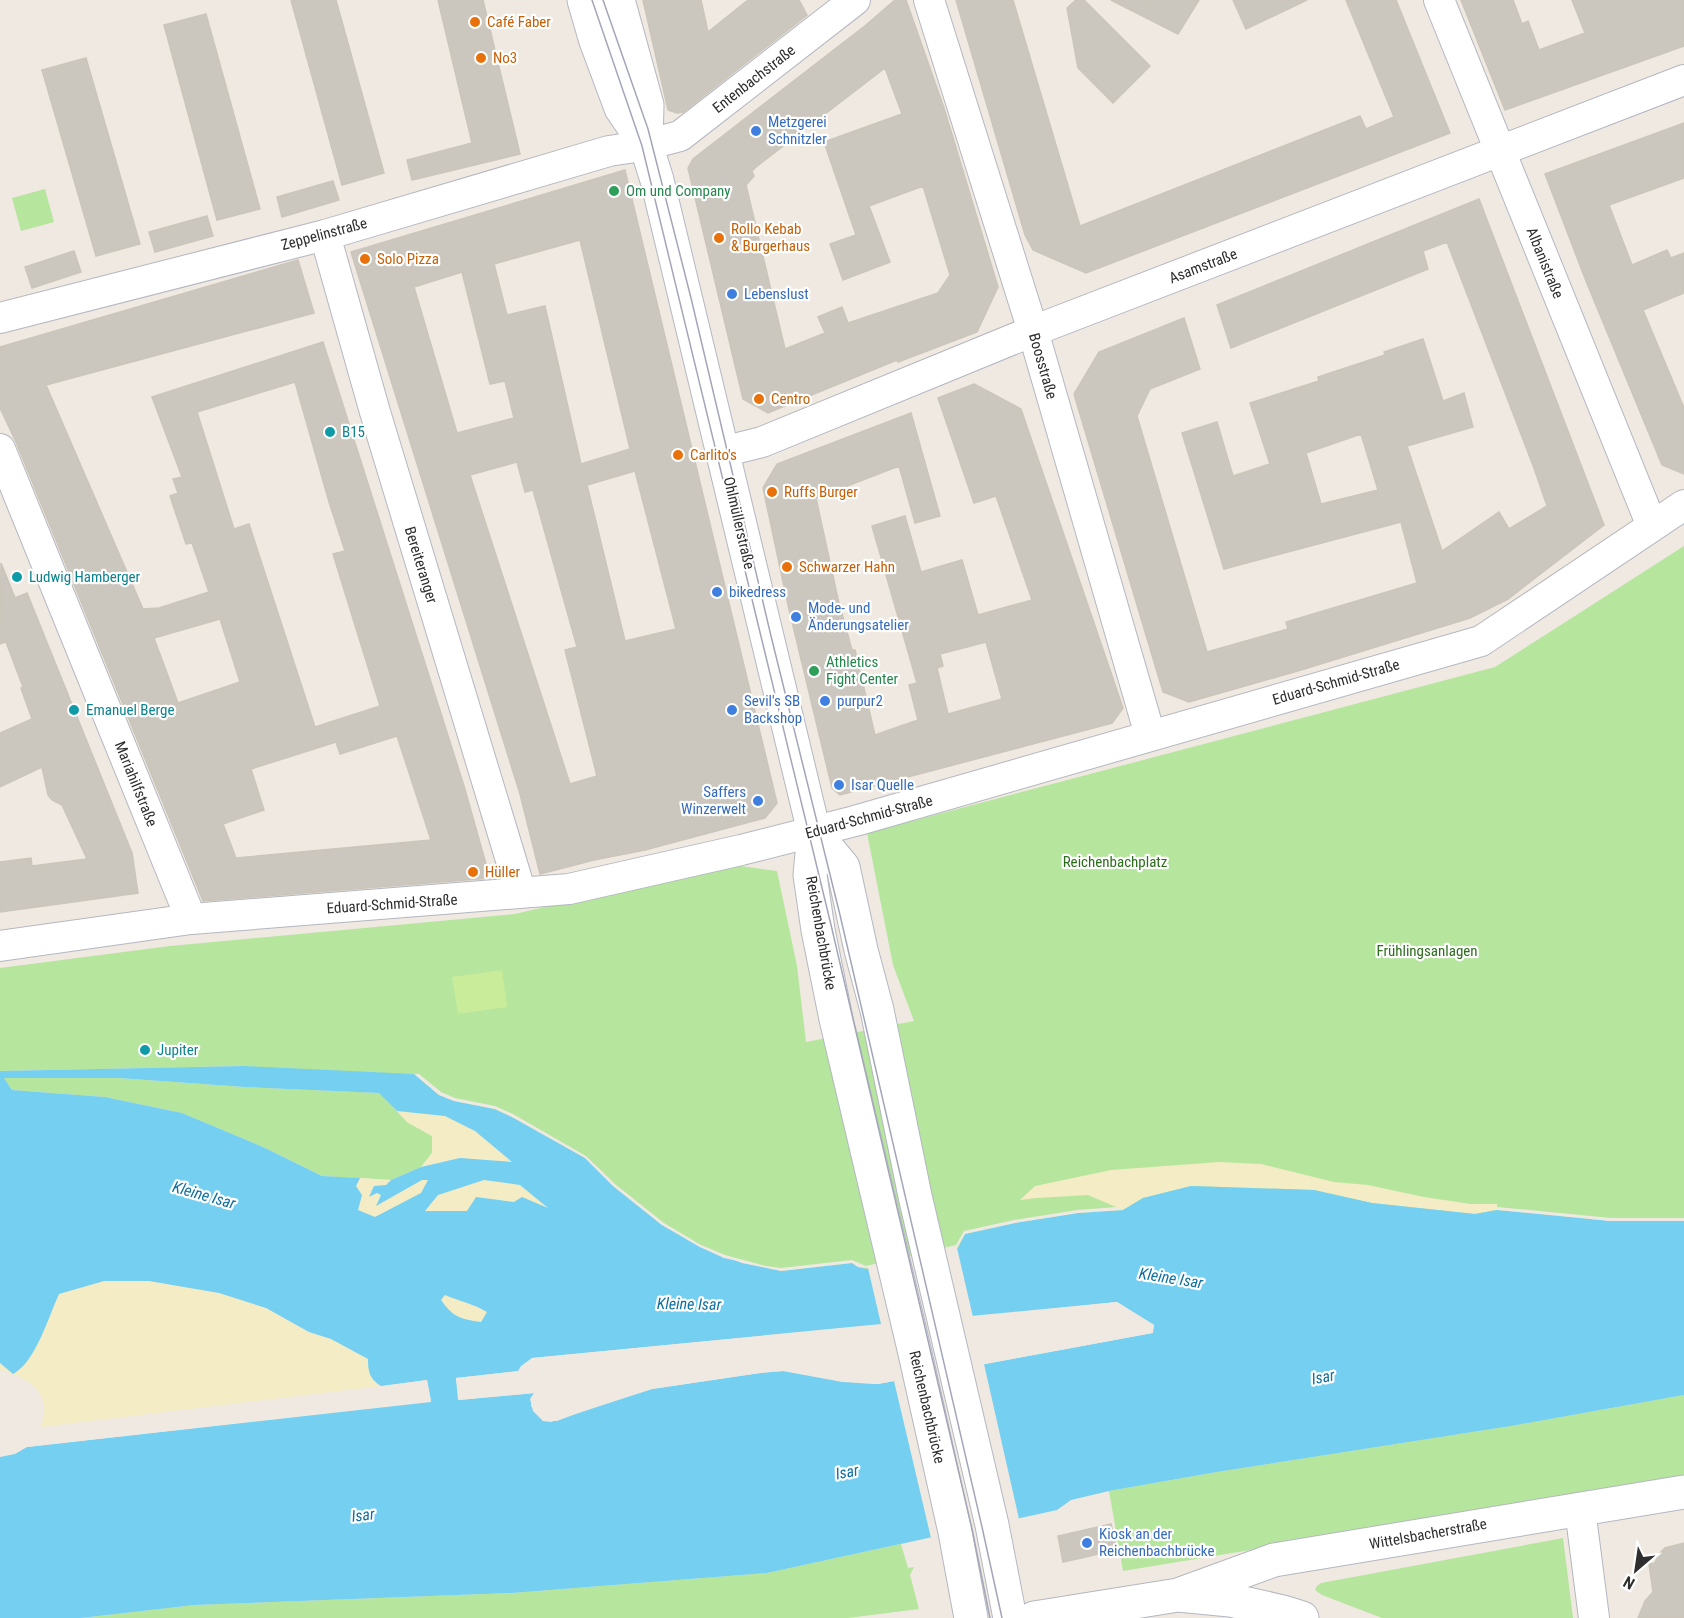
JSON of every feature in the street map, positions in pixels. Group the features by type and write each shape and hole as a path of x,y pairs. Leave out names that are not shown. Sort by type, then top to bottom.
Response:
{"main road":[{"name":"Ohlmüllerstraße","path":"584,0 596,41 621,108 646,145"},
{"name":"Ohlmüllerstraße","path":"618,0 647,105 646,145 680,271 814,832"},
{"path":"814,832 843,867 877,1010 915,1196 992,1525 1010,1618"},
{"name":"Reichenbachbrücke","path":"814,832 810,875 818,930 836,1019 956,1532 971,1618"},
{"name":"Wittelsbacherstraße","path":"1178,1595 1274,1560 1684,1492"},
{"path":"1034,1618 1178,1595 1230,1600 1302,1618"}],"street":[{"name":"Entenbachstraße","path":"646,145 680,136 855,0"},
{"name":"Boosstraße","path":"929,0 1033,331 1150,735"},
{"name":"Albanistraße","path":"1438,0 1652,526"},
{"name":"Asamstraße","path":"722,452 762,442 1033,331 1684,80"},
{"name":"Zeppelinstraße","path":"0,318 325,235 609,151 646,145"},
{"name":"Bereiteranger","path":"325,235 375,412 521,894"},
{"name":"Mariahilfstraße","path":"0,449 191,919"},
{"name":"Eduard-Schmid-Straße","path":"0,946 191,919 521,894 578,887 741,850 925,803 1150,735 1481,641 1684,506"},
{"path":"1580,1509 1594,1618"}],"green space":[{"path":"45,189 54,222 21,231 12,198"},
{"name":"Frühlingsanlagen","path":"1684,546 1684,1221 1123,1210 866,1269 781,1271 742,1263 677,1235 512,1117 243,1066 0,1071 0,968 170,946 515,914 726,864 777,871 797,966 806,1042 914,1021 893,965 867,833 1495,667"},
{"path":"502,970 507,1007 458,1014 452,977"},
{"path":"4,1078 118,1078 380,1093 407,1122 432,1136 432,1153 421,1167 391,1180 322,1176 263,1147 182,1113 105,1097 12,1090"},
{"path":"1684,1395 1684,1479 1123,1571 1109,1491 1511,1426"},
{"path":"1563,1538 1573,1618 1382,1618 1322,1595 1315,1590 1321,1583"},
{"path":"901,1544 908,1568 914,1567 910,1575 919,1609 848,1618 81,1618 195,1605 512,1593 767,1573"}],"sand":[{"path":"397,1111 445,1116 475,1131 513,1163 460,1158 421,1167 432,1153 432,1136 407,1122"},
{"path":"1219,1162 1261,1164 1334,1182 1368,1185 1471,1204 1497,1204 1497,1210 1475,1214 1371,1203 1314,1190 1191,1186 1143,1198 1123,1210 1088,1195 1020,1200 1035,1186 1111,1170"},
{"path":"360,1178 391,1180 377,1193 382,1195 377,1205 422,1180 429,1179 422,1193 375,1217 358,1210 362,1195 356,1186"},
{"path":"484,1180 520,1185 551,1209 476,1197 468,1211 424,1211 438,1195"},
{"path":"104,1281 149,1281 219,1293 266,1308 308,1332 331,1339 369,1359 370,1375 381,1386 41,1427 44,1405 41,1396 29,1383 13,1374 28,1360 41,1338 59,1294"},
{"path":"445,1294 488,1312 481,1322 462,1318 453,1314 441,1300"},
{"path":"0,1363 13,1374 11,1373 0,1370"}],"water":[{"path":"243,1066 414,1074 439,1095 454,1101 494,1109 585,1158 613,1186 662,1225 700,1247 724,1258 781,1271 852,1263 866,1269 958,1248 965,1234 1078,1213 1123,1210 1143,1198 1191,1186 1314,1190 1372,1203 1475,1214 1497,1210 1611,1221 1684,1221 1684,1395 1511,1426 1109,1491 1071,1500 1057,1510 767,1573 512,1593 195,1605 81,1618 0,1618 0,1457 15,1454 27,1447 431,1401 427,1380 381,1386 370,1375 368,1359 331,1339 309,1332 266,1308 219,1293 149,1281 104,1281 59,1294 35,1350 21,1368 13,1374 0,1363 0,1071","holes":["4,1078 118,1078 379,1093 397,1111 445,1116 475,1131 512,1162 460,1158 421,1167 391,1180 386,1185 374,1186 369,1197 377,1193 381,1195 376,1206 422,1180 428,1180 421,1193 375,1217 358,1210 362,1195 356,1186 360,1178 322,1176 263,1147 182,1113 105,1097 12,1090","484,1180 520,1185 548,1208 522,1197 514,1202 476,1197 467,1211 425,1211 438,1195","445,1295 487,1312 481,1322 468,1320 453,1314 441,1300","1117,1302 1154,1325 1152,1333 878,1384 842,1382 783,1371 652,1389 557,1421 543,1421 531,1406 535,1393 459,1400 456,1378 519,1371 532,1358"]}],"pier":[{"path":"414,1074 419,1074 441,1092 455,1098 495,1106 513,1114 586,1156 615,1184 664,1223 701,1245 725,1255 766,1266 781,1268 852,1260 866,1266 956,1245 964,1231 1077,1210 1117,1207 1123,1210 1078,1213 965,1234 957,1248 973,1317 1117,1302 1154,1325 1153,1333 984,1364 1019,1519 931,1538 894,1381 878,1384 859,1383 783,1371 760,1373 652,1389 551,1422 543,1421 533,1411 530,1399 534,1393 458,1400 456,1378 518,1371 532,1358 881,1324 868,1268 858,1267 852,1263 781,1271 742,1263 700,1247 662,1225 613,1186 585,1158 495,1109 454,1101 439,1095","holes":["1116,1306 1150,1327 1150,1331 877,1381 842,1379 783,1368 652,1386 550,1419 544,1419 534,1405 536,1390 461,1396 459,1380 519,1374 533,1361"]},
{"path":"1497,1207 1611,1218 1684,1218 1684,1221 1611,1221 1497,1210"},
{"path":"427,1380 431,1402 27,1447 30,1444 427,1399 425,1383 381,1389 377,1387"}],"building":[{"path":"291,0 336,0 384,173 342,185"},
{"path":"438,0 483,0 520,154 412,180 407,160 472,143"},
{"path":"643,0 701,0 708,32 748,0 799,0 807,15 683,112 677,113 668,110"},
{"path":"895,0 906,0 944,108 998,287 977,332 898,362 897,360 768,413 743,399 688,168 693,159","holes":["885,68 902,114 824,142 856,235 830,244 843,280 890,262 869,206 923,186 950,275 938,293 848,323 842,307 818,317 825,333 785,349 746,185 754,176 752,171"]},
{"path":"956,0 1013,0 1080,226 1360,116 1366,129 1394,117 1346,0 1396,0 1450,133 1086,273 1033,250 1025,235"},
{"path":"1076,0 1084,0 1150,66 1113,103 1078,68 1067,8"},
{"path":"1111,0 1199,0 1178,34"},
{"path":"1233,0 1307,0 1246,29"},
{"path":"1461,0 1513,0 1522,24 1528,21 1539,50 1585,33 1572,0 1684,0 1684,46 1505,110"},
{"path":"206,14 260,209 217,220 164,25"},
{"path":"86,58 140,244 96,256 42,70"},
{"path":"1684,123 1684,178 1609,205 1632,265 1667,250 1671,258 1684,253 1684,293 1643,310 1684,408 1684,474 1662,465 1586,281 1545,174"},
{"path":"625,170 777,803 765,818 645,850 540,874 520,794 351,252","holes":["580,240 630,449 581,464 545,306 507,315 494,264","462,272 490,384 505,381 514,418 457,433 414,287","517,462 525,492 533,490 577,647 565,650 597,776 570,784 470,475","635,471 676,629 625,641 587,485"]},
{"path":"333,181 339,200 282,217 277,197"},
{"path":"1479,199 1604,525 1508,599 1470,618 1189,702 1163,692 1074,394 1099,352 1184,318 1200,369 1150,389 1137,416 1207,652 1288,629 1286,622 1417,583 1401,522 1224,569 1182,433 1217,422 1233,476 1270,464 1250,403 1319,381 1318,377 1385,355 1384,352 1423,339 1443,401 1464,393 1473,427 1407,446 1442,551 1499,512 1509,529 1547,506 1447,242 1423,251 1428,269 1231,348 1217,305","holes":["1361,434 1378,490 1321,504 1306,453"]},
{"path":"207,216 213,236 155,252 149,232"},
{"path":"74,251 81,272 32,288 25,267"},
{"path":"298,260 314,313 46,385 143,609 159,608 209,592 192,543 186,544 170,496 178,493 173,479 182,477 152,397 323,342 464,786 490,878 203,901 16,442 0,408 0,347","holes":["295,382 345,551 333,554 380,706 315,727 249,524 234,529 197,412","220,619 240,682 178,703 154,638","397,736 431,840 236,858 223,824 264,810 251,769 336,742 340,754"]},
{"path":"974,384 1021,409 1123,708 1112,723 840,795 832,788 788,605 763,488 777,464 911,413 940,516 915,523 899,466 816,498 838,599 852,650 855,650 875,735 918,720 909,685 917,683 872,526 905,516 921,572 962,560 978,615 1032,600 996,496 974,503 938,398","holes":["986,642 1002,699 948,714 937,668 943,666 940,654"]},
{"path":"1,563 15,598 27,593 132,853 138,893 0,912 0,862 31,858 32,866 87,859 62,805 48,795 42,767 0,787 0,733 32,719 6,642 0,644"},
{"name":"Kiosk an der Reichenbachbrücke","path":"1111,1524 1117,1550 1063,1562 1058,1536"},
{"path":"1684,1543 1684,1618 1638,1618 1645,1601 1653,1592 1649,1564 1655,1563 1658,1555 1665,1548"}],"tram line":[{"path":"592,0 642,146 832,929 972,1529 990,1618"},
{"path":"603,0 648,129 691,298 840,915 1002,1618"}],"place":[{"name":"Café Faber","path":"475,22"},
{"name":"No3","path":"481,58"},
{"name":"Metzgerei Schnitzler","path":"756,131"},
{"name":"Om und Company","path":"614,191"},
{"name":"Rollo Kebab & Burgerhaus","path":"719,238"},
{"name":"Solo Pizza","path":"365,259"},
{"name":"Lebenslust","path":"732,294"},
{"name":"Centro","path":"759,399"},
{"name":"B15","path":"330,432"},
{"name":"Carlito's","path":"678,455"},
{"name":"Ruffs Burger","path":"772,492"},
{"name":"Schwarzer Hahn","path":"787,567"},
{"name":"Ludwig Hamberger","path":"17,577"},
{"name":"bikedress","path":"717,592"},
{"name":"Mode- und Änderungsatelier","path":"796,617"},
{"name":"Athletics Fight Center","path":"814,671"},
{"name":"purpur2","path":"825,701"},
{"name":"Emanuel Berge","path":"74,710"},
{"name":"Sevil's SB Backshop","path":"732,710"},
{"name":"Isar Quelle","path":"839,785"},
{"name":"Saffers Winzerwelt","path":"758,801"},
{"name":"Hüller","path":"473,872"},
{"name":"Jupiter","path":"145,1050"},
{"name":"Kiosk an der Reichenbachbrücke","path":"1087,1543"}],"park label":[{"name":"Reichenbachplatz","path":"1115,862"}],"water label":[{"name":"Kleine Isar","path":"204,1195"},
{"name":"Kleine Isar","path":"1171,1278"},
{"name":"Kleine Isar","path":"689,1304"},
{"name":"Isar","path":"1323,1377"},
{"name":"Isar","path":"847,1472"},
{"name":"Isar","path":"363,1515"}]}
